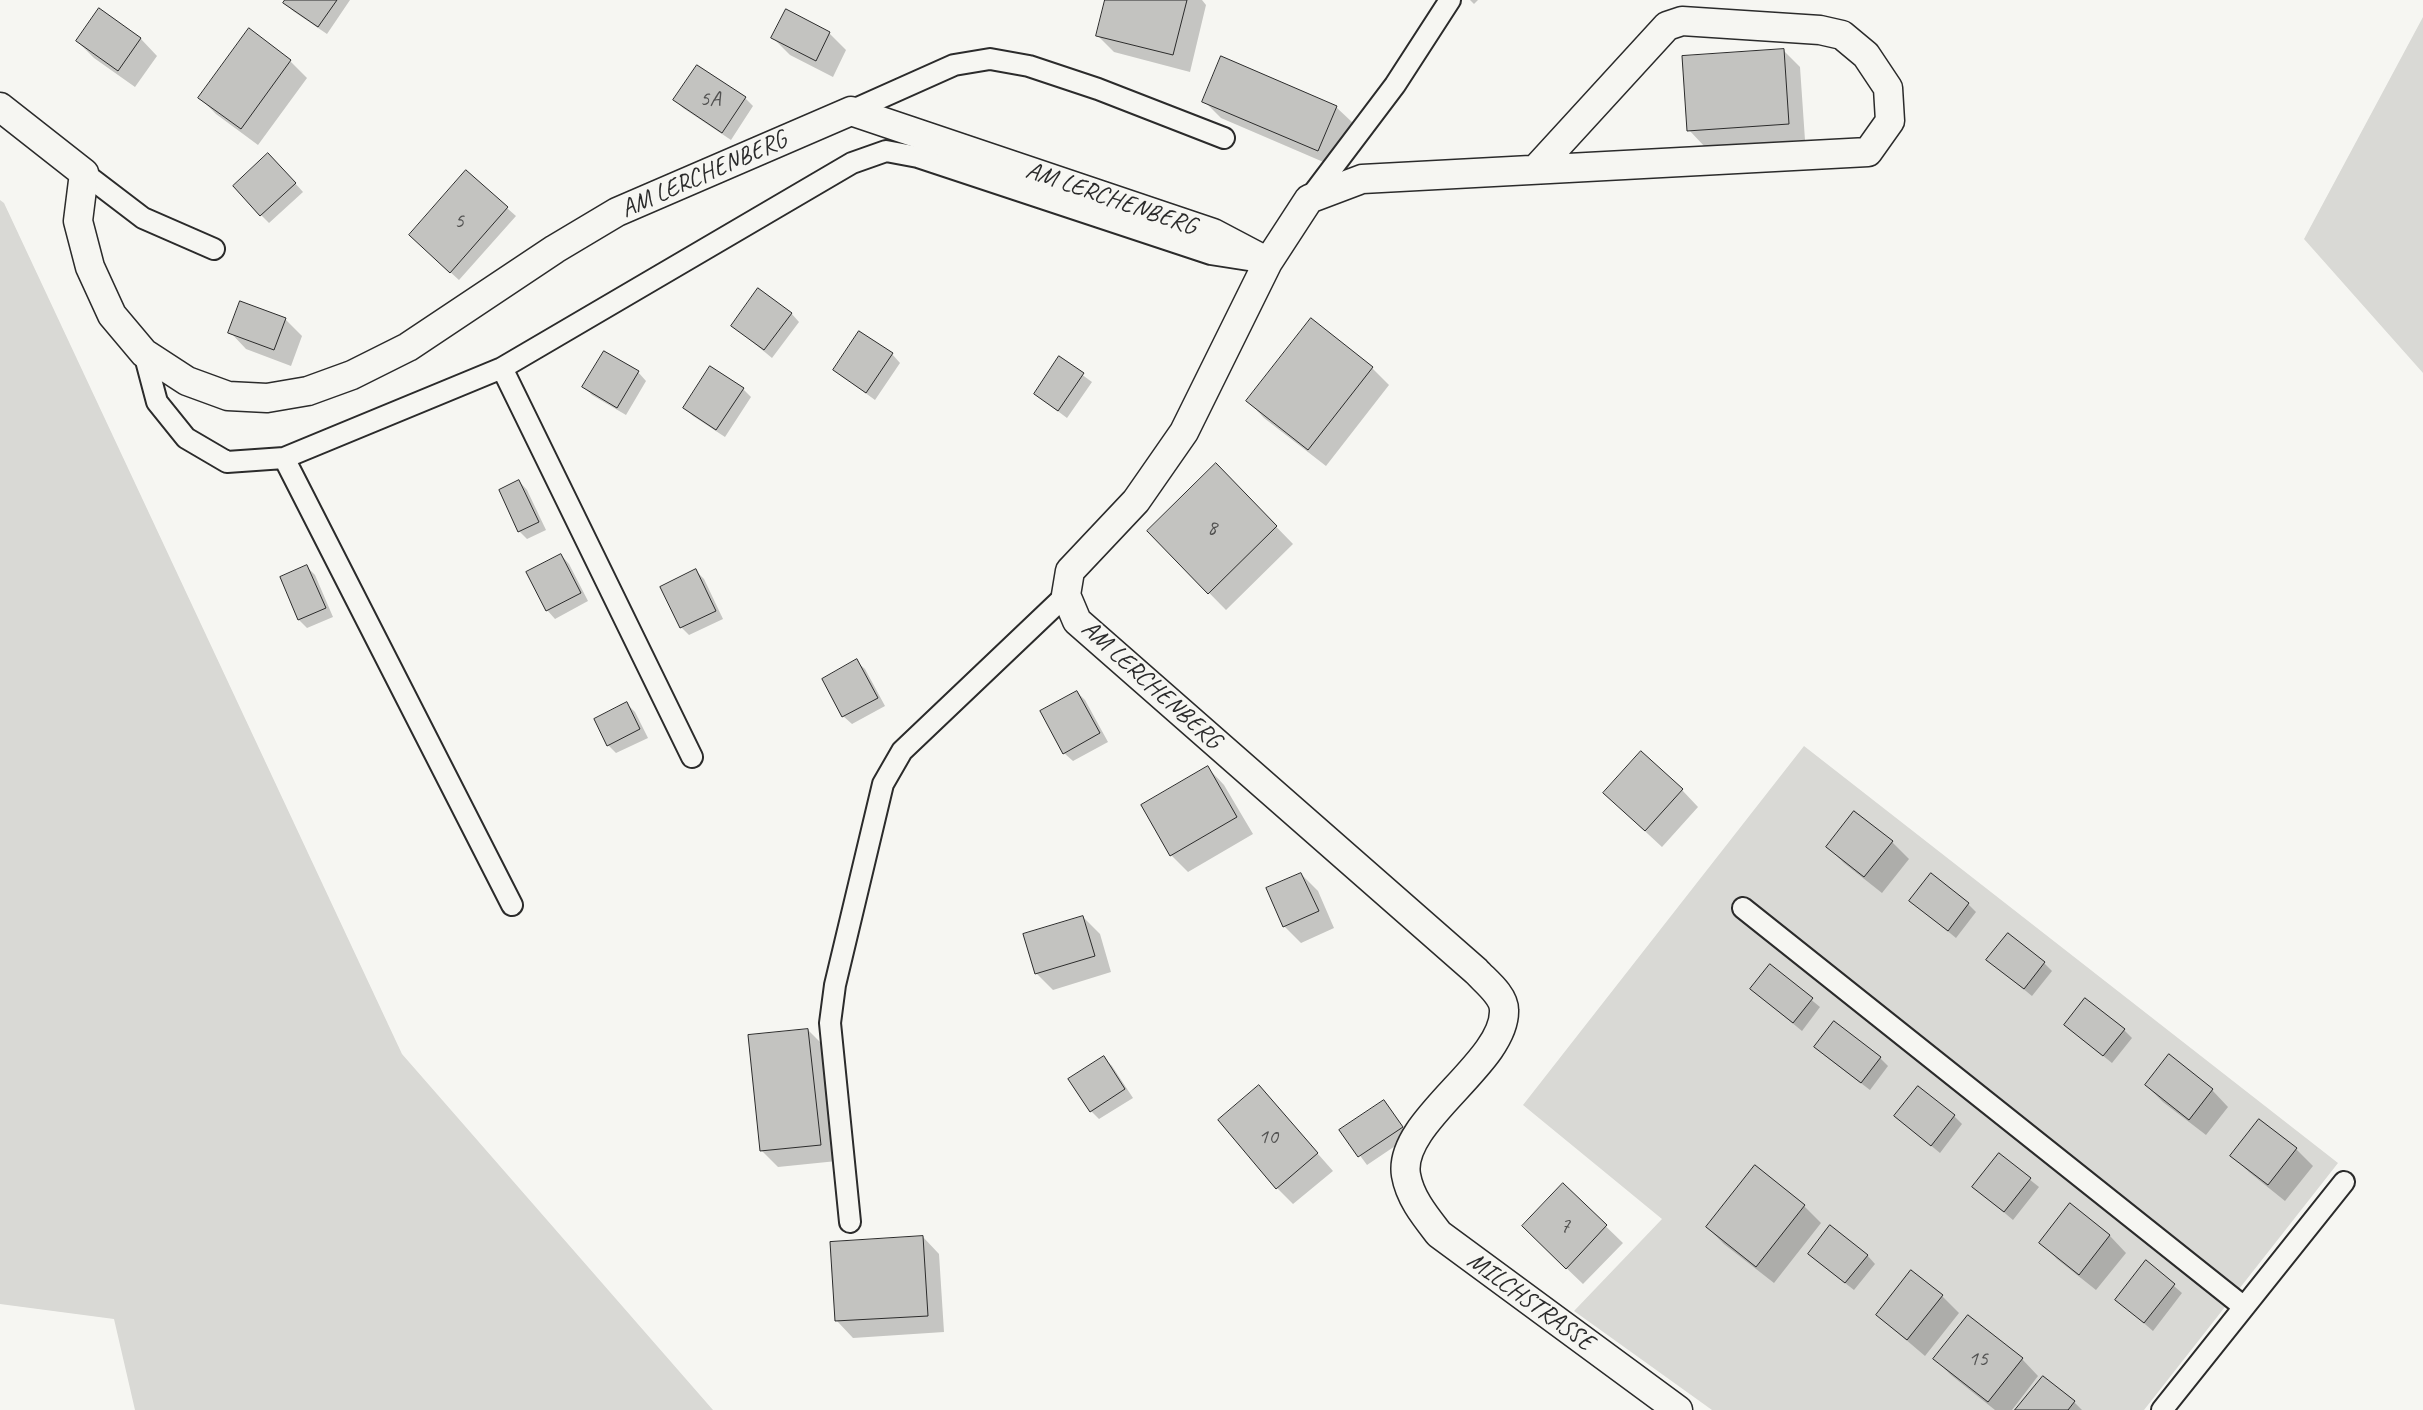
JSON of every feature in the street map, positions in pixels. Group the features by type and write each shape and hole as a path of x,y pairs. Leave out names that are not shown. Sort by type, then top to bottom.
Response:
{"street":[{"path":"1268,262 1309,199 1362,178 1868,152 1890,121 1888,88 1866,54 1842,35 1820,30 1682,21 1667,26 1536,169"},
{"path":"0,107 84,173"},
{"name":"AM LERCHENBERG","path":"84,173 78,221 90,267 112,315 144,353 187,381 228,396 267,398 308,391 352,375 408,347 554,249 617,212 851,111 1213,234 1268,262 1184,432 1136,501 1070,571 1066,595 1077,621 1476,971 1496,992 1505,1009 1501,1031 1486,1052 1421,1129 1408,1151 1406,1174"},
{"name":"MILCHSTRASSE","path":"1406,1174 1415,1202 1439,1234 1678,1410"}],"lane":[{"path":"1309,199 1395,85 1450,0"},
{"path":"851,111 954,65 990,59 1029,66 1098,89 1224,138"},
{"path":"144,353 157,402 186,438 227,462 284,458 502,368 852,163 886,151 918,157 1211,254 1268,262"},
{"path":"84,173 143,218 214,249"},
{"path":"502,368 692,757"},
{"path":"284,458 512,905"},
{"path":"850,1222 830,1023 835,985 883,784 902,751 1066,595"},
{"path":"1743,908 2244,1307"},
{"path":"2162,1410 2344,1182"}],"shaded area":[{"path":"2423,17 2423,373 2304,239"},
{"path":"0,200 4,203 402,1054 713,1410 135,1410 114,1319 0,1304"},
{"path":"1804,746 2338,1163 2144,1410 1712,1410 1574,1311 1662,1219 1523,1105"}],"building":[{"path":"285,0 337,0 318,27 283,3"},
{"path":"1105,0 1187,0 1173,55 1096,36"},
{"path":"99,8 141,38 118,71 76,41"},
{"path":"786,9 830,32 816,61 771,38"},
{"path":"249,28 291,60 241,129 198,98"},
{"path":"1784,49 1789,124 1687,131 1682,56"},
{"path":"1221,56 1337,106 1318,151 1202,102"},
{"path":"697,65 746,97 722,133 673,100"},
{"path":"268,153 296,183 260,216 233,186"},
{"path":"466,170 508,207 450,273 409,235"},
{"path":"758,288 792,313 764,350 731,326"},
{"path":"240,301 286,318 274,350 228,333"},
{"path":"1311,318 1373,367 1308,450 1246,401"},
{"path":"859,331 893,353 866,393 833,370"},
{"path":"604,351 639,371 617,408 582,387"},
{"path":"1059,356 1084,373 1058,411 1034,394"},
{"path":"710,366 744,388 716,430 683,408"},
{"path":"1216,463 1277,526 1208,594 1147,531"},
{"path":"519,480 539,522 518,532 499,490"},
{"path":"561,554 581,593 546,611 526,572"},
{"path":"307,565 326,608 298,620 280,577"},
{"path":"696,569 716,611 680,628 660,587"},
{"path":"857,659 878,698 842,717 822,679"},
{"path":"1077,691 1100,733 1063,754 1040,711"},
{"path":"627,702 640,729 607,746 594,719"},
{"path":"1641,751 1683,789 1645,831 1603,793"},
{"path":"1208,766 1237,817 1170,856 1141,805"},
{"path":"1854,811 1893,841 1864,877 1826,847"},
{"path":"1301,873 1319,911 1283,927 1266,888"},
{"path":"1931,873 1969,903 1948,931 1909,901"},
{"path":"1083,916 1095,956 1035,974 1023,934"},
{"path":"2008,933 2045,962 2024,989 1986,960"},
{"path":"1770,964 1813,998 1793,1023 1750,989"},
{"path":"2085,998 2125,1029 2103,1056 2064,1025"},
{"path":"1834,1021 1881,1057 1861,1083 1814,1047"},
{"path":"808,1029 821,1145 760,1151 748,1035"},
{"path":"2169,1054 2213,1089 2189,1120 2145,1085"},
{"path":"1104,1056 1125,1089 1090,1112 1068,1079"},
{"path":"1259,1085 1318,1153 1276,1189 1218,1120"},
{"path":"1918,1086 1955,1115 1931,1146 1894,1116"},
{"path":"1384,1100 1403,1127 1358,1157 1339,1130"},
{"path":"2259,1119 2297,1148 2268,1185 2230,1156"},
{"path":"1999,1153 2031,1178 2004,1212 1972,1187"},
{"path":"1755,1165 1805,1205 1756,1267 1706,1227"},
{"path":"1563,1183 1607,1225 1566,1269 1522,1226"},
{"path":"2070,1203 2110,1235 2079,1275 2039,1243"},
{"path":"1830,1225 1868,1255 1845,1283 1808,1254"},
{"path":"923,1236 928,1316 835,1321 830,1242"},
{"path":"2146,1260 2175,1284 2144,1323 2115,1300"},
{"path":"1911,1270 1943,1295 1907,1340 1876,1315"},
{"path":"1968,1315 2023,1358 1988,1402 1933,1359"},
{"path":"2043,1376 2075,1401 2068,1410 2015,1410"}]}
